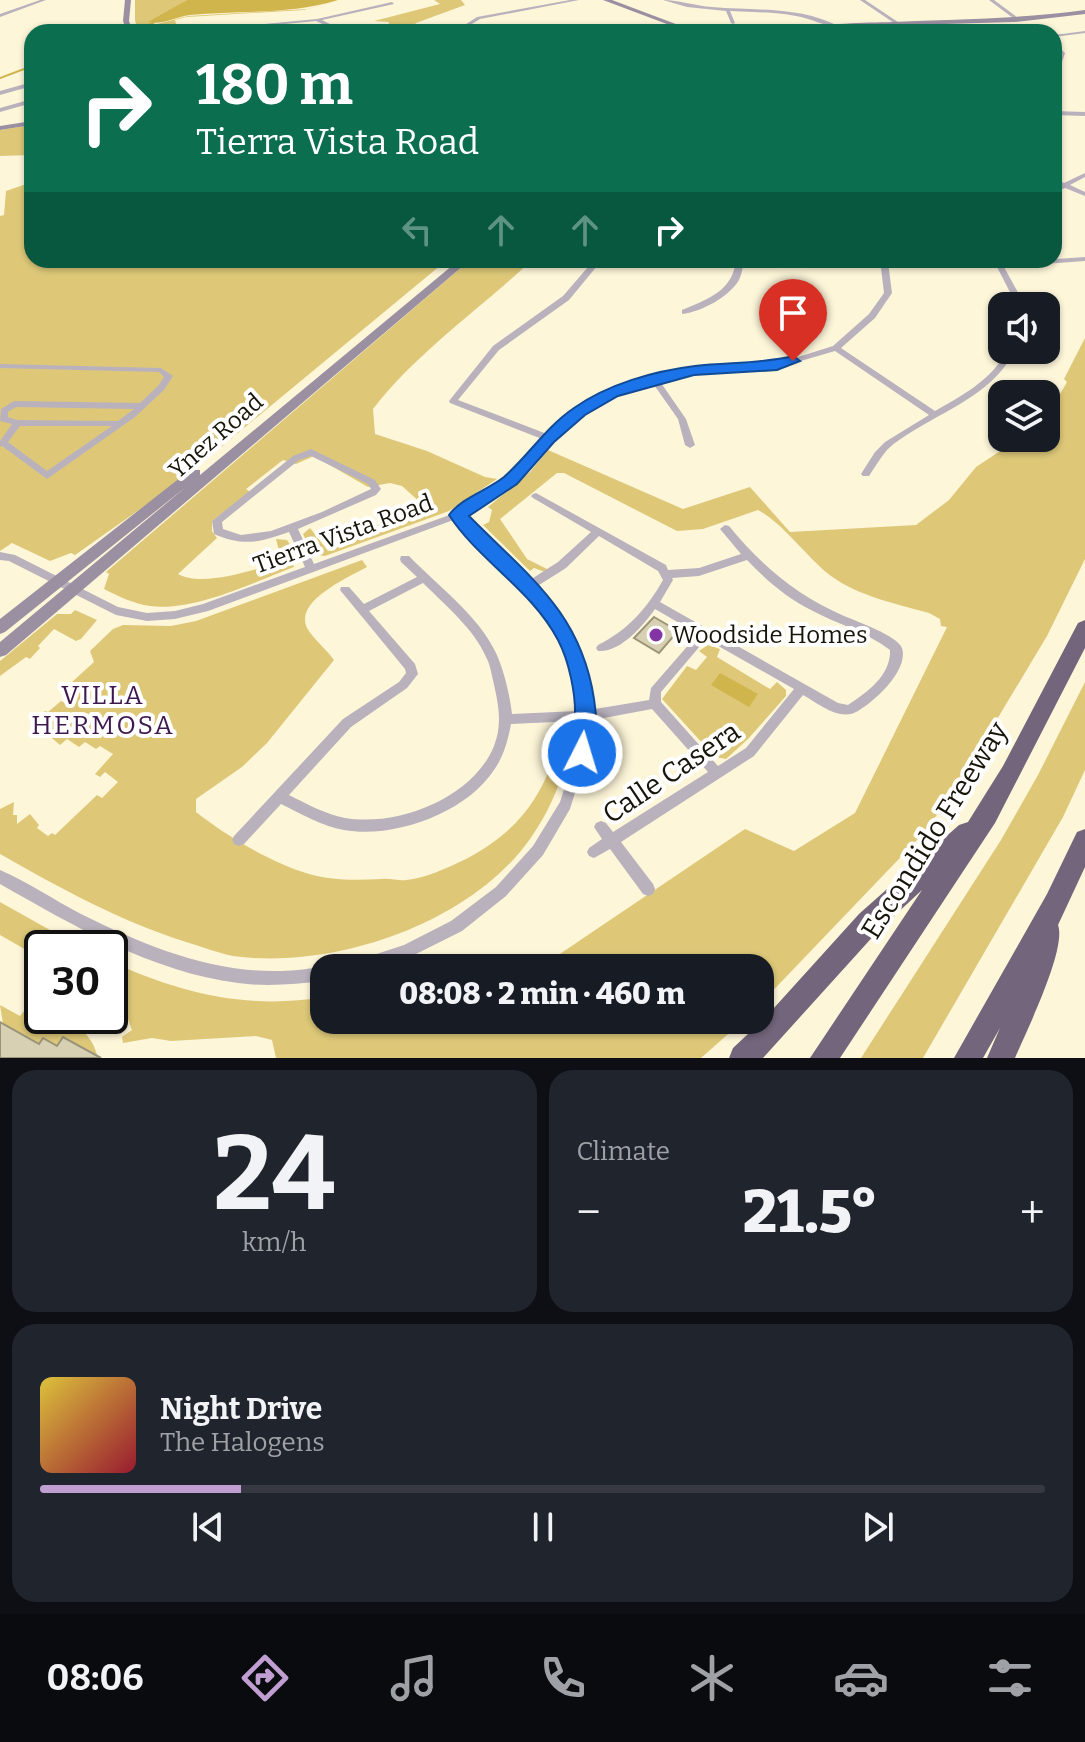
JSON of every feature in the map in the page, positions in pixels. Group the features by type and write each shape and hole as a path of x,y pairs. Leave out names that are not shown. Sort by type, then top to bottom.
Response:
{"highway":[{"name":"Escondido Freeway","path":"824,1058 987,815 1085,628"},
{"path":"743,1058 774,1029 868,923 987,815"},
{"path":"968,1058 1056,903 1085,840"},
{"path":"1001,1058 1034,983 1056,903"}],"main road":[{"path":"127,24 128,0"},
{"path":"596,0 661,24"},
{"path":"606,0 672,24"},
{"path":"899,24 1019,20 1085,12"},
{"path":"0,128 24,124"},
{"name":"Ynez Road","path":"0,628 185,482 441,268"},
{"name":"Ynez Road","path":"0,651 455,268"}],"street":[{"path":"0,16 44,0"},
{"path":"273,24 317,20 404,0"},
{"path":"508,0 516,11"},
{"path":"566,3 577,0"},
{"path":"469,24 479,18 587,0"},
{"path":"665,0 686,6 727,9 774,7 830,24"},
{"path":"862,0 899,24"},
{"path":"991,0 1019,20"},
{"path":"0,9 12,12"},
{"path":"727,9 733,23"},
{"path":"317,20 326,24"},
{"path":"1062,35 1085,32"},
{"path":"0,93 24,86"},
{"path":"0,110 24,103"},
{"path":"1062,113 1085,114"},
{"path":"1062,188 1085,175"},
{"path":"1062,184 1085,194"},
{"path":"1062,261 1085,259"},
{"path":"548,438 453,401 496,348 566,298 591,268"},
{"path":"685,312 732,286 741,268"},
{"name":"Tierra Vista Road","path":"6,557 123,614 147,617 175,615 238,597 458,515 510,480 548,438 579,411 601,399 654,379 694,370 777,366 836,348 872,316 888,293 885,268"},
{"path":"1001,268 1014,292"},
{"path":"836,348 935,415"},
{"path":"866,474 886,445 979,388 1001,364"},
{"path":"0,366 161,370 169,376 164,386 140,406 47,476 1,443 17,423"},
{"path":"654,379 682,419 690,445"},
{"path":"117,423 17,423 3,419 2,409 23,402 140,406"},
{"path":"311,452 372,482 376,489 373,493 292,527 239,539 218,531 216,526 217,521 296,458 311,452"},
{"path":"536,496 662,568 666,574 668,580 655,604 615,642 602,648"},
{"path":"394,954 425,943 475,913 514,880 559,822 576,777 586,716 580,675 568,640 549,609 458,515"},
{"path":"292,527 311,569"},
{"path":"655,604 836,708 850,710 880,687 896,659 896,648 806,603 777,583 725,529"},
{"path":"528,587 562,565 598,531"},
{"path":"666,574 699,572 748,556"},
{"path":"281,797 326,821 356,825 390,823 419,817 449,803 477,784 493,761 507,719 491,655 476,634 405,559"},
{"path":"362,610 424,578"},
{"path":"239,840 347,723 403,685 412,674 411,667 345,590"},
{"path":"704,634 655,691 655,704 717,774"},
{"name":"Calle Casera","path":"594,852 750,752 800,690"},
{"path":"507,719 586,716 655,704"},
{"path":"601,827 648,889"},
{"path":"0,877 107,934 198,969 236,978 276,980 310,976"}],"shaded area":[{"path":"135,0 187,0 150,23 157,24 136,24"},
{"path":"187,0 338,0 302,8 190,15 164,22 148,22"},
{"path":"342,0 304,10 175,20 176,24 157,24 188,16 307,9"},
{"path":"434,0 461,0 465,5 415,24 374,21 440,4"},
{"path":"24,126 24,155 0,156 0,130"},
{"path":"24,185 24,268 437,268 180,481 75,555 71,553 50,561 12,543 0,551 0,216 4,215 6,191"},
{"path":"461,268 523,268 409,368 373,409 375,434 497,479 449,511 325,556 313,554 303,534 310,528 328,551 421,503 402,486 390,483 368,487 314,456 296,464 283,460 246,489 250,492 212,521 212,531 217,538 178,574 189,578 215,578 282,562 276,539 287,540 300,560 293,564 294,567 224,594 167,607 138,603 104,589 109,574 106,572"},
{"path":"1085,338 1085,559 1047,636 948,801 918,839 774,989 774,954 560,954 745,829 794,851 855,813 947,627 941,626 940,619 929,613 878,599 842,583 822,569 777,523 758,510 703,529 677,531 564,473 557,473 500,519 527,559 549,570 545,572 534,568 530,571 483,525 489,522 492,510 488,507 530,472 548,450 683,509 750,487 790,532 916,525 949,500 976,467 999,452 1060,452 1060,394 1067,382 1064,379"},
{"path":"362,560 367,567 324,592 307,611 305,621 309,631 334,660 267,743 242,767 196,799 196,812 250,848 279,863 327,878 403,880 436,872 484,849 501,837 528,809 547,775 561,734 572,739 545,815 530,839 504,869 472,895 436,917 396,935 355,948 310,956 233,956 162,934 114,914 0,854 0,809 14,802 13,815 17,815 17,824 30,814 39,825 37,828 48,836 52,833 55,835 97,795 102,798 118,782 105,772 100,777 95,774 113,754 85,742 79,747 67,739 60,745 35,724 45,711 48,712 61,701 67,704 83,689 72,682 94,662 90,651 113,629 123,625 171,626 196,621"},
{"path":"75,610 97,620 81,639 76,641 54,629 30,659 26,657 0,676 0,661 57,614 71,614"},
{"path":"708,645 720,649 717,657 770,689 777,682 786,690 786,696 726,759 715,757 662,699 687,666 696,670 707,657 699,651"},
{"path":"720,673 758,694 749,707 711,685"},
{"path":"1085,682 1085,770 1063,817 923,1058 861,1058 1001,840"},
{"path":"0,902 50,930 24,930 24,949 0,935"},
{"path":"128,969 162,982 214,996 268,1001 310,998 310,1034 728,1034 701,1058 276,1058 272,1040 256,1036 171,1041 152,1038 123,1043 122,1037 132,1030 128,1019"},
{"path":"0,1005 20,1016 24,1011 24,1034 86,1034 98,1058 63,1037 57,1046 43,1038 39,1044 3,1024"}],"building":[{"name":"Woodside Homes","path":"654,617 678,631 659,653 634,638"},
{"path":"0,1022 39,1044 43,1038 57,1046 63,1037 101,1058 0,1058"}],"waterway":[{"path":"0,78 24,69"}],"place":[{"name":"Woodside Homes","path":"656,635"}],"district":[{"name":"VILLA HERMOSA","path":"103,710"}],"route":[{"path":"582,753 586,714 580,675 568,640 549,609 458,515 510,480 548,438 579,411 613,393 694,370 777,366 793,361"}]}
